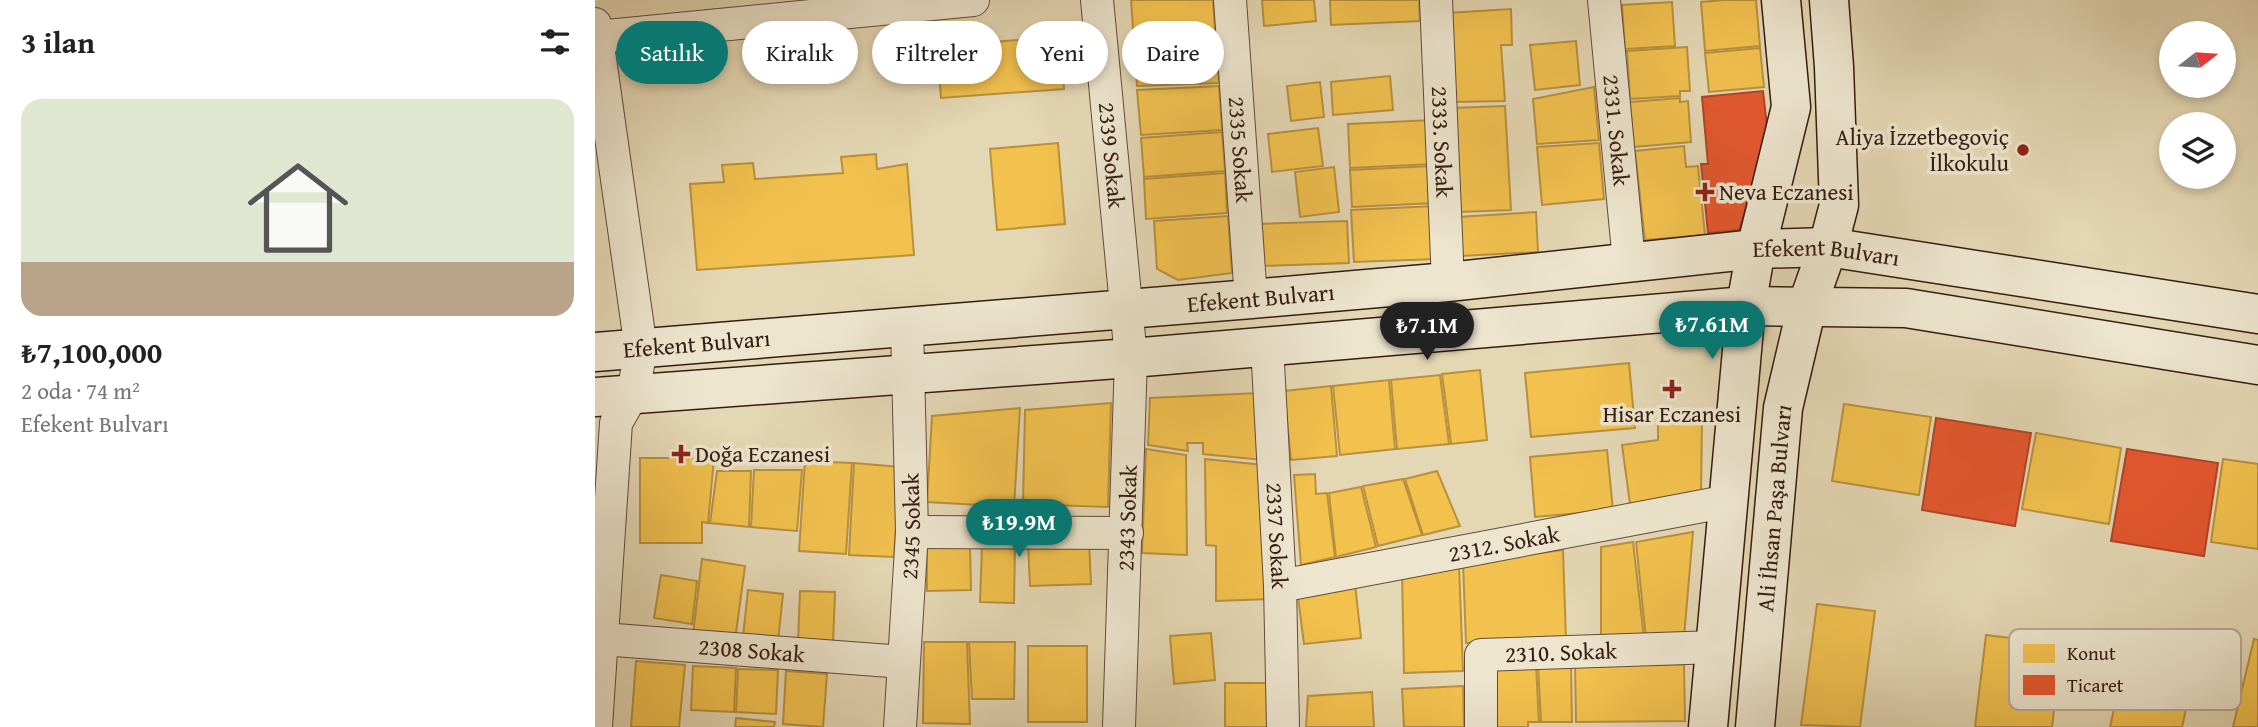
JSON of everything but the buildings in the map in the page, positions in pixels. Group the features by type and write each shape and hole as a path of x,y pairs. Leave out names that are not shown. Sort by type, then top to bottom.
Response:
{"street":[{"path":"596,727 616,423 633,393 641,349 596,31 972,0"},
{"name":"2339 Sokak","path":"1097,0 1126,310"},
{"name":"2335 Sokak","path":"1230,0 1251,299"},
{"name":"2331. Sokak","path":"1604,0 1629,262"},
{"name":"Ali İhsan Paşa Bulvarı","path":"1708,727 1746,306 1756,249 1791,107 1781,0"},
{"name":"Ali İhsan Paşa Bulvarı","path":"1755,727 1783,408 1807,306 1828,247 1839,205 1829,0"},
{"name":"2333. Sokak","path":"1446,1 1448,282"},
{"name":"Efekent Bulvarı","path":"595,352 1448,282 1756,249 1828,247 2258,314"},
{"name":"Efekent Bulvarı","path":"595,397 1131,358 1746,306 1906,308 2258,365"},
{"name":"2343 Sokak","path":"1119,727 1131,358 1126,310"},
{"name":"2345 Sokak","path":"900,727 912,532 907,326"},
{"name":"2337 Sokak","path":"1267,345 1280,586 1283,727"},
{"name":"2312. Sokak","path":"1280,586 1729,501"},
{"path":"912,532 1127,533"},
{"name":"2308 Sokak","path":"602,639 903,662"},
{"name":"2310. Sokak","path":"1481,727 1481,654 1716,647"}],"place":[{"name":"Aliya İzzetbegoviç İlkokulu","path":"2023,150"},
{"name":"Neva Eczanesi","path":"1705,192"},
{"name":"Hisar Eczanesi","path":"1672,389"},
{"name":"Doğa Eczanesi","path":"681,454"}]}
